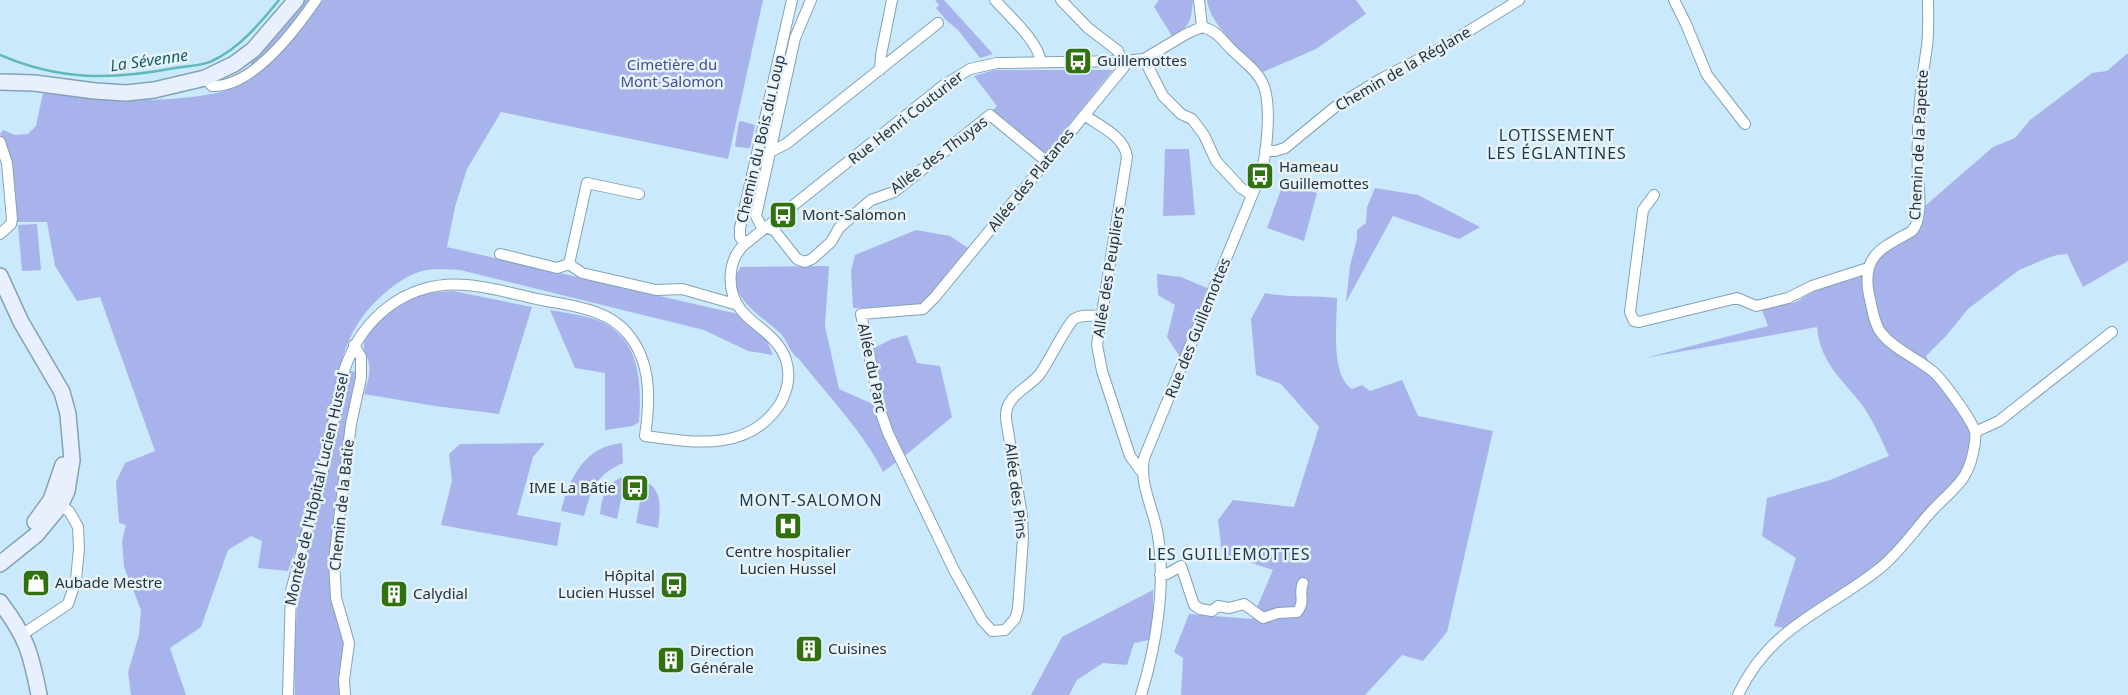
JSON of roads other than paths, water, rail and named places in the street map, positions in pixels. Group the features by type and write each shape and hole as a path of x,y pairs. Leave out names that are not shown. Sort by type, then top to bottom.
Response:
{"street":[{"path":"0,82 38,83 95,92 126,93 154,90 205,78 244,58 271,31 296,0"},
{"path":"205,78 208,84 218,86 242,77 272,55 287,39 316,0"},
{"name":"Chemin du Bois du Loup","path":"738,305 732,284 732,267 735,255 745,244 740,236 740,228 792,0"},
{"path":"766,228 759,224 756,216 795,38 811,0"},
{"path":"880,70 881,55 892,0"},
{"path":"994,0 1030,40 1040,55 1041,62"},
{"path":"1061,0 1088,28 1118,51 1123,61"},
{"path":"1200,0 1202,27 1186,34 1144,59 1163,96 1181,114 1192,119 1204,136 1216,161 1241,188 1252,195"},
{"name":"Chemin de la Réglane","path":"1265,151 1285,148 1335,107 1381,79 1446,46 1519,0"},
{"path":"1674,0 1707,75 1745,124"},
{"name":"Chemin de la Papette","path":"1868,268 1874,255 1912,231 1916,225 1918,190 1916,140 1920,87 1927,45 1928,0"},
{"path":"770,152 786,144 938,23"},
{"name":"Rue des Guillemottes","path":"1141,695 1152,656 1158,615 1160,576 1158,536 1142,471 1149,444 1252,195 1262,168 1265,151 1268,114 1264,84 1258,75 1218,35 1210,29 1202,27"},
{"name":"Rue Henri Couturier","path":"745,244 956,76 982,65 997,63 1144,59"},
{"name":"Allée des Platanes","path":"935,297 1124,67 1123,61"},
{"path":"0,74 28,78 38,83"},
{"name":"Allée des Thuyas","path":"766,228 774,230 797,259 804,262 812,259 831,242 839,228 871,200 894,192 990,115 1046,161"},
{"name":"Allée des Peupliers","path":"1084,115 1119,140 1126,149 1127,157 1097,345 1102,371 1130,456 1142,471"},
{"path":"0,142 7,164 12,218 11,224 0,234"},
{"path":"569,264 587,183 639,194"},
{"path":"1654,195 1643,210 1630,312 1634,321 1640,322 1737,298 1756,306 1788,298 1812,286 1868,268 1867,288 1872,311 1880,333 1892,344 1935,373 1975,432 1974,449 1967,474 1962,482 1930,513 1910,539 1880,568 1777,640 1755,664 1738,695"},
{"path":"500,254 557,268 569,264"},
{"path":"569,264 582,273 656,290 682,289 738,305"},
{"path":"0,276 21,322 62,392 68,414 69,445 72,460 70,476 36,535 0,564"},
{"name":"Montée de l'Hôpital Lucien Hussel","path":"288,695 291,591 322,480 344,371 354,345 376,316 399,298 428,287 467,285 577,307 609,317 627,332 637,346 644,363 648,385 645,436 681,440 729,440 748,434 760,426 775,410 788,384 786,360 774,338 747,316 738,305"},
{"name":"Allée du Parc","path":"904,466 881,414 861,314 922,309 935,297"},
{"name":"Allée des Pins","path":"904,466 954,570 982,620 992,631 1005,630 1015,619 1018,609 1023,538 1022,516 1006,419 1006,407 1010,400 1036,378 1045,367 1072,321 1084,315 1101,316"},
{"path":"1975,432 1999,421 2112,332"},
{"name":"Chemin de la Batie","path":"345,695 344,680 349,643 336,598 334,560 351,424 361,378 361,357 354,345"},
{"path":"0,550 29,528 45,510 56,503"},
{"path":"23,634 68,604 76,580 79,533 74,518 69,511 56,503"},
{"path":"1160,576 1181,566 1194,605 1200,609 1212,611 1218,606 1229,608 1244,604 1263,618 1278,613 1297,612 1302,603 1301,590 1303,583"},
{"path":"2,609 23,634 32,659 39,695"}],"waterway":[{"name":"La Sévenne","path":"0,55 44,70 86,76 129,75 199,65 208,63 232,49 257,26 279,0"}],"place":[{"name":"Guillemottes","path":"1078,61"},
{"name":"Hameau Guillemottes","path":"1260,176"},
{"name":"Mont-Salomon","path":"783,215"},
{"name":"IME La Bâtie","path":"635,488"},
{"name":"Centre hospitalier Lucien Hussel","path":"788,526"},
{"name":"Aubade Mestre","path":"36,583"},
{"name":"Hôpital Lucien Hussel","path":"674,585"},
{"name":"Calydial","path":"394,594"},
{"name":"Cuisines","path":"809,649"},
{"name":"Direction Générale","path":"671,660"}],"district":[{"name":"LOTISSEMENT LES ÉGLANTINES","path":"1557,144"},
{"name":"MONT-SALOMON","path":"811,500"},
{"name":"LES GUILLEMOTTES","path":"1229,554"}],"park label":[{"name":"Cimetière du Mont Salomon","path":"672,74"}]}
